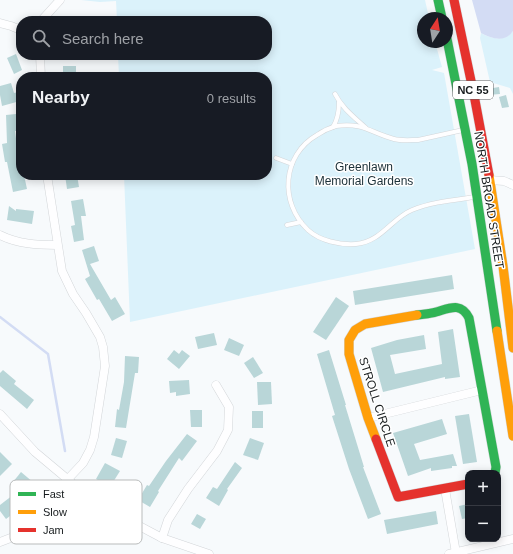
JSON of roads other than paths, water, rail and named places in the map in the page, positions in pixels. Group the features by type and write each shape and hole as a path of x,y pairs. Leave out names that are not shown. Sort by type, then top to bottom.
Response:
{"main road":[{"path":"438,0 441,12"},
{"name":"NORTH BROAD STREET","path":"454,0 469,67 489,180 502,257 513,348"},
{"name":"NORTH BROAD STREET","path":"449,48 478,197 503,384 513,436"},
{"name":"STROLL CIRCLE","path":"465,485 398,497 368,418 349,354 349,340 355,330 365,324 436,312 450,307 459,308 466,312 469,318 496,470"}],"street":[{"path":"46,16 60,0"},
{"path":"0,23 16,28"},
{"path":"40,60 41,72"},
{"path":"0,414 35,452 67,480 83,463 90,450 94,436 105,361 103,347 98,332 66,282 62,271 48,180"},
{"path":"489,180 504,181 513,184"},
{"path":"0,235 8,239 28,244 57,245"},
{"path":"503,384 513,381"},
{"path":"162,538 168,520 188,489 217,451 228,430 229,407 216,385"},
{"path":"368,418 482,390"},
{"path":"445,488 452,553 513,539"},
{"path":"142,527 162,538 209,554"},
{"path":"0,542 10,538"}],"lane":[{"path":"334,94 339,102 367,128"},
{"path":"332,127 337,120 339,102"},
{"path":"465,129 418,140 395,139 355,125 326,129 310,138 301,148 292,164 288,182 288,193 291,205 308,230 322,239 339,243 357,244 382,234 401,217 412,210 442,202 478,197"},
{"path":"276,158 292,164"},
{"path":"286,225 302,222"}],"waterway":[{"path":"0,317 48,354 65,451"}],"park label":[{"name":"Greenlawn Memorial Gardens","path":"364,174"}]}
